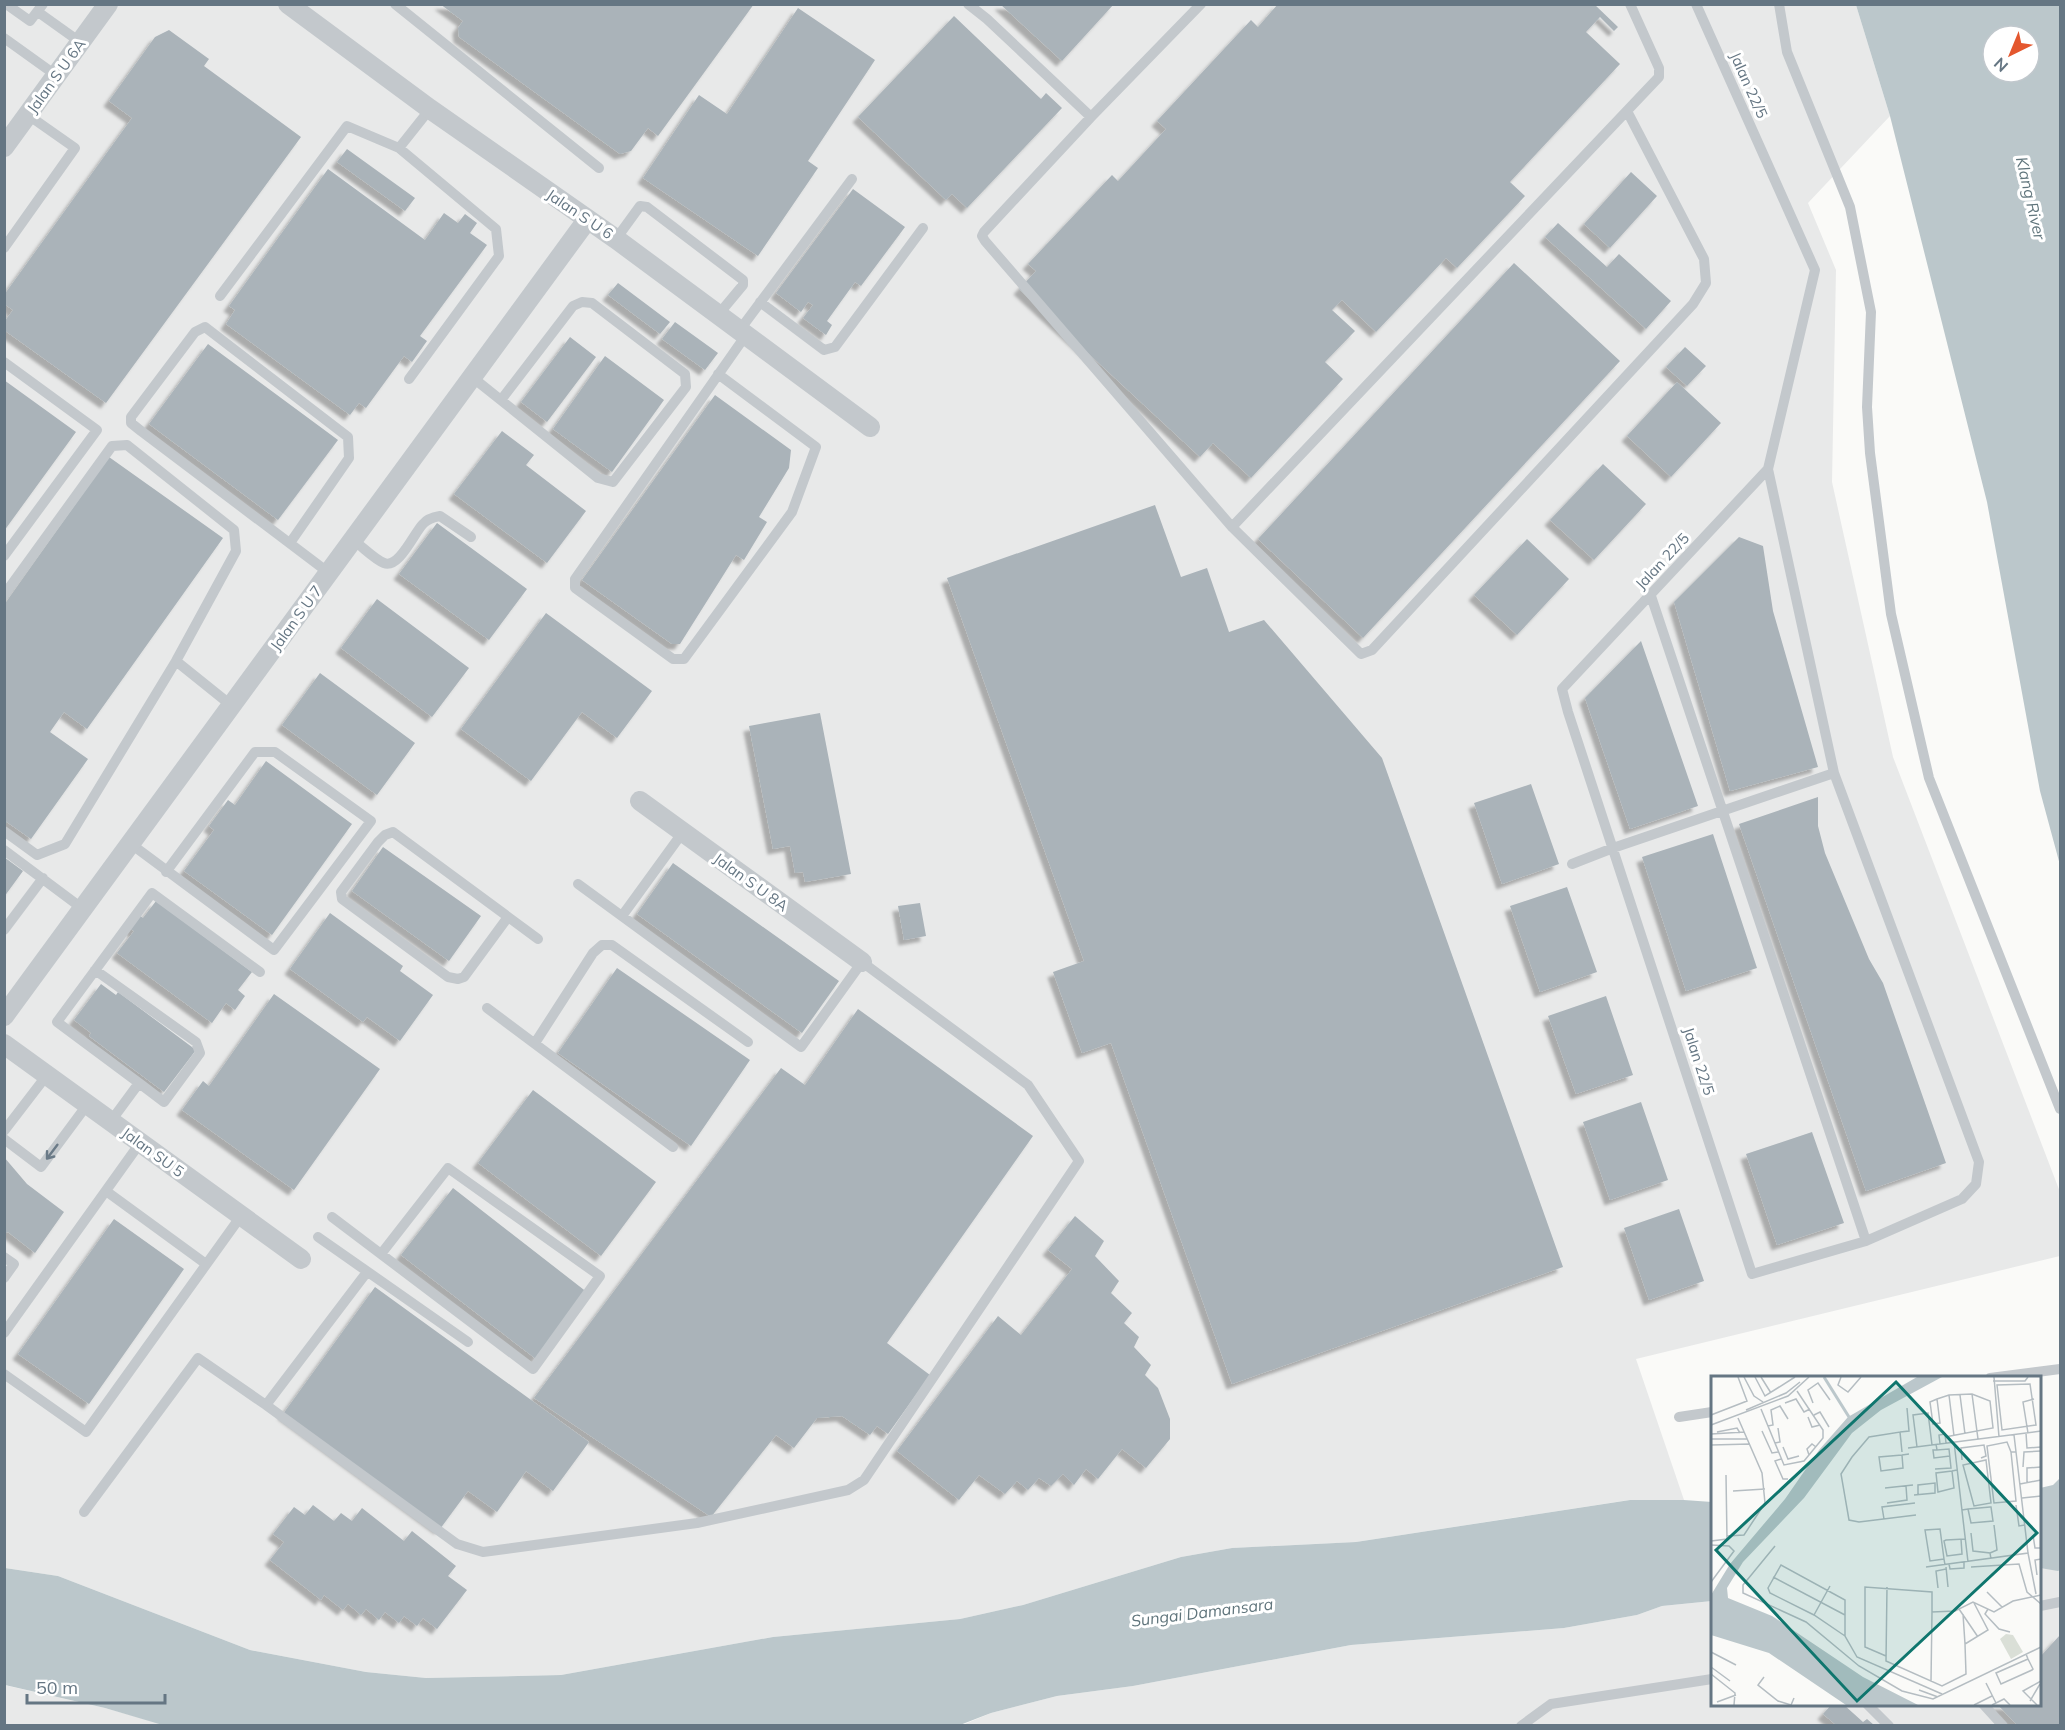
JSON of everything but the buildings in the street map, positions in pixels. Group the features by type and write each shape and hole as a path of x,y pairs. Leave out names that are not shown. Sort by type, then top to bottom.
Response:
{"street":[{"name":"Jalan S U 6A","path":"4,147 108,4"},
{"name":"Jalan S U 6","path":"288,4 430,109 616,239 870,427"},
{"name":"Jalan S U 7","path":"4,1016 587,220"},
{"name":"Jalan S U 8A","path":"640,801 862,962"},
{"name":"Jalan SU 5","path":"4,1044 301,1260"}],"lane":[{"path":"6,4 30,21 41,8 80,42"},
{"path":"395,4 599,168"},
{"path":"968,4 987,19 1091,117"},
{"path":"1201,4 1091,117 984,232 982,237 1232,527 1361,654 1372,650 1693,304 1706,283 1704,259 1627,111"},
{"path":"1232,527 1659,77 1659,68 1630,4"},
{"name":"Jalan 22/5","path":"1696,4 1815,270 1768,469 1562,689 1752,1274 1866,1241"},
{"path":"1779,4 1787,51 1850,207 1871,312 1867,407 1870,453 1892,615 1929,778 2061,1109"},
{"path":"4,38 57,76"},
{"path":"399,148 430,109"},
{"path":"4,248 75,148 28,115"},
{"path":"220,296 346,126 399,148 496,229 499,256 409,379"},
{"path":"718,374 816,447 792,512 684,659 673,659 575,588 576,579 718,374 760,302 852,179"},
{"path":"616,239 640,206 647,207 743,280 743,285 718,315"},
{"path":"760,302 824,350 835,347 923,228"},
{"path":"472,377 598,478 614,482 686,387 684,375 592,303 582,302 573,306 501,400"},
{"path":"290,543 349,458 348,437 205,327 195,332 131,417 131,423 329,573"},
{"path":"4,362 97,430 4,556"},
{"path":"4,595 112,446 127,445 234,530 236,551 176,661 65,844 37,855 4,831"},
{"path":"1651,596 1866,1241 1962,1199 1976,1184 1979,1162 1834,773 1768,469"},
{"path":"353,540 385,564 392,564 399,558 423,523 431,518 440,516 471,537"},
{"path":"176,661 232,706"},
{"path":"131,844 166,872 274,950 371,821 275,752 255,752 166,872"},
{"path":"1572,864 1834,773"},
{"path":"508,917 464,977 458,979 448,977 342,899 341,892 378,842 385,835 393,832 538,939"},
{"path":"622,916 683,832"},
{"path":"4,850 83,909"},
{"path":"4,930 43,878"},
{"path":"84,1512 198,1358 457,1544 483,1552 697,1523 848,1490 864,1480 1079,1161 1028,1085 862,962 801,1047 579,884"},
{"path":"95,970 196,1042 200,1053 164,1102 57,1023 95,970 152,892 260,972"},
{"path":"535,1043 593,953 602,945 612,945 748,1042"},
{"path":"487,1008 673,1147"},
{"path":"4,1131 9,1116 47,1075"},
{"path":"111,1121 139,1083"},
{"path":"4,1139 41,1167 87,1105"},
{"path":"4,1333 140,1143"},
{"path":"332,1217 533,1369 600,1276 448,1168 381,1254"},
{"path":"106,1191 206,1264"},
{"path":"4,1374 86,1432 241,1216"},
{"path":"318,1237 468,1342"},
{"path":"4,1257 14,1264 4,1278"},
{"path":"266,1405 367,1272"},
{"path":"1999,1376 2061,1369"},
{"path":"1679,1416 1711,1412"},
{"path":"2041,1606 2061,1602"},
{"path":"1521,1725 1551,1704 1711,1679"},
{"path":"1869,1706 1889,1725"},
{"path":"1985,1706 2003,1725"}],"shaded area":[{"path":"4,5 1856,5 1890,116 1808,203 1836,270 1832,482 1893,757 2060,1192 2060,1256 1636,1359 1684,1500 1629,1500 1356,1542 1232,1548 1181,1557 1023,1605 960,1619 773,1637 561,1675 426,1678 366,1672 250,1650 58,1576 5,1568"},
{"path":"2041,1568 2060,1570 2060,1725 960,1726 991,1713 1057,1696 1133,1686 1351,1645 1564,1628 1637,1615 1662,1606 1711,1601 1711,1706 2041,1706"},
{"path":"4,1685 105,1708 166,1725 5,1725"}],"water":[{"name":"Klang River","path":"1856,5 2060,5 2060,865 2040,791 1987,502 1890,116"},
{"path":"2060,1478 2060,1570 2058,1571 2041,1568 2041,1488 2053,1485"},
{"name":"Sungai Damansara","path":"1630,1500 1711,1502 1711,1601 1662,1606 1637,1615 1564,1628 1351,1645 1133,1686 1057,1696 991,1713 960,1725 166,1726 105,1708 5,1685 5,1568 58,1576 250,1650 366,1672 426,1678 561,1675 773,1637 960,1619 1023,1605 1181,1557 1232,1548 1356,1542"}]}
